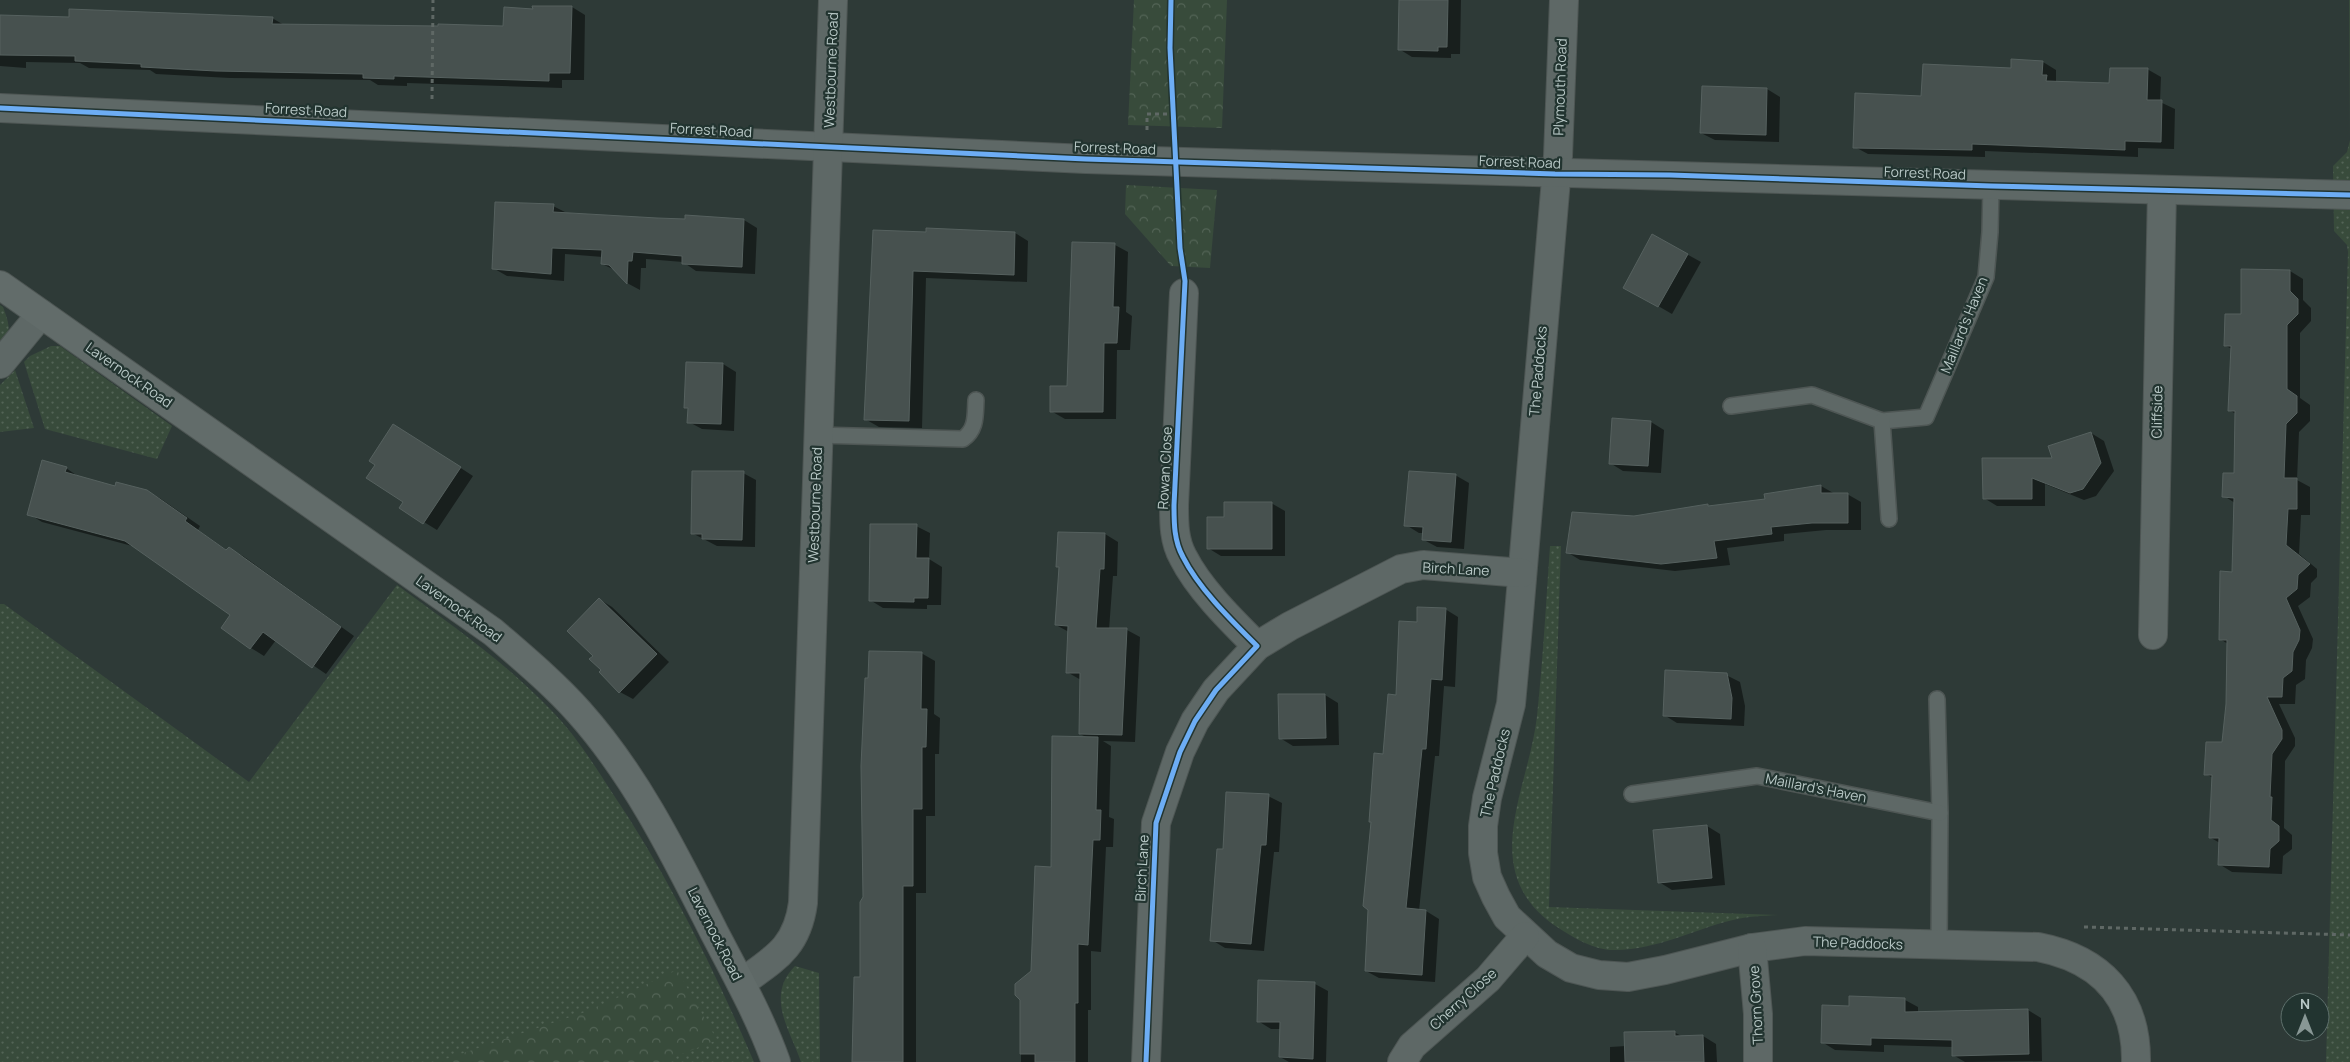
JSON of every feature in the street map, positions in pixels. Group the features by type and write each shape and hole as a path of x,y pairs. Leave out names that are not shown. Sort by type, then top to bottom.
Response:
{"main road":[{"name":"Lavernock Road","path":"0,285 493,632 564,696 601,740 646,803 677,858 741,984 776,1062"}],"street":[{"name":"Westbourne Road","path":"741,984 786,947 796,934 802,912 833,0"},
{"name":"Plymouth Road","path":"1556,174 1564,0"},
{"name":"Forrest Road","path":"0,108 1086,159 1556,174 2350,195"},
{"name":"The Paddocks","path":"1556,174 1511,704 1487,798 1483,826 1483,853 1487,877 1507,917 1525,936 1547,954 1571,968 1599,975 1628,977 1665,970 1752,948 1805,941 2038,947 2063,952 2090,965 2106,980 2120,998 2131,1021 2136,1043 2136,1062"},
{"name":"Cliffside","path":"2153,634 2162,190"},
{"name":"Rowan Close","path":"1184,293 1174,531 1182,557 1198,580 1257,646"},
{"path":"0,364 17,346 41,314"},
{"name":"Birch Lane","path":"1146,1062 1156,823 1180,752 1195,720 1216,690 1257,646 1290,626 1401,569 1423,566 1522,573"},
{"name":"Cherry Close","path":"1402,1062 1412,1046 1488,979 1525,936"},
{"name":"Thorn Grove","path":"1752,948 1758,1014 1758,1062"}],"lane":[{"name":"Maillard's Haven","path":"1731,406 1812,395 1882,421 1926,417 1986,277 1990,232 1991,186"},
{"path":"817,435 963,439 970,434 974,426 976,400"},
{"path":"1882,421 1889,520"},
{"path":"1937,699 1940,813 1939,945"},
{"name":"Maillard's Haven","path":"1632,794 1756,776 1940,813"}],"path":[{"path":"431,127 433,0"},
{"path":"2063,952 2082,927 2350,936"}],"green space":[{"path":"1134,0 1227,0 1222,128 1128,125"},
{"path":"2349,0 2350,0 2350,140"},
{"path":"2350,140 2350,1062 2326,1062 2327,1042 2330,1042 2330,992 2328,992 2348,252 2347,245 2334,231 2333,166 2347,152"},
{"path":"1126,185 1217,190 1210,268 1171,266 1125,214"},
{"path":"0,305 3,307 9,328 7,338 0,348"},
{"path":"51,346 60,346 172,426 157,459 45,429 24,362 30,356"},
{"path":"15,370 34,428 0,432 0,385"},
{"path":"1550,546 1561,546 1549,907 1778,915 1738,919 1646,947 1608,950 1585,943 1570,935 1557,927 1532,905 1518,881 1513,856 1513,829 1537,716"},
{"path":"397,585 514,675 559,718 575,738 632,823 671,889 723,992 754,1062 0,1062 0,604 4,604 249,782"},
{"path":"795,966 819,973 820,1062 801,1062 786,1025 781,1001 782,989 786,977"},
{"path":"677,970 717,1040 662,1062 437,1062 591,1010"}],"building":[{"path":"1399,0 1448,0 1447,47 1438,47 1438,51 1398,50"},
{"path":"532,6 572,6 570,73 549,73 549,81 394,76 394,79 363,78 363,74 216,71 141,67 141,64 75,61 75,56 0,55 0,15 69,17 69,9 273,17 272,24 503,26 504,7 533,9"},
{"path":"2011,59 2043,61 2042,75 2047,75 2046,81 2109,83 2110,68 2148,68 2147,100 2162,100 2161,142 2125,141 2125,150 1972,144 1972,150 1853,148 1855,93 1921,96 1923,64 2011,68"},
{"path":"1702,86 1767,88 1766,135 1700,133"},
{"path":"495,202 554,204 553,212 657,218 685,219 685,215 744,219 742,267 682,264 682,256 633,252 632,261 628,261 627,284 609,265 601,264 602,250 552,248 551,274 492,269"},
{"path":"926,228 1015,232 1014,275 913,271 909,421 864,420 873,230 926,232"},
{"path":"1652,234 1688,254 1658,307 1623,288"},
{"path":"1072,242 1115,243 1113,307 1119,307 1117,343 1104,343 1103,412 1050,412 1050,386 1067,386"},
{"path":"2241,269 2290,270 2290,291 2298,299 2298,314 2287,325 2287,389 2297,396 2297,413 2286,424 2284,478 2297,478 2297,509 2288,509 2286,545 2310,564 2298,575 2297,589 2286,598 2300,630 2299,640 2293,652 2292,671 2283,678 2282,697 2267,697 2282,730 2282,739 2272,754 2271,820 2279,826 2279,841 2270,849 2269,867 2218,865 2219,838 2209,838 2212,775 2204,775 2206,742 2222,742 2226,704 2227,640 2219,640 2220,571 2232,572 2234,498 2222,497 2223,473 2234,473 2235,411 2228,411 2231,346 2224,346 2225,314 2241,314"},
{"path":"686,362 723,363 721,424 687,423 688,408 684,408"},
{"path":"1612,418 1651,421 1648,466 1609,464"},
{"path":"393,424 461,467 423,524 399,508 403,502 366,478 375,465 369,461"},
{"path":"2091,432 2101,463 2083,489 2070,493 2032,478 2032,499 1983,499 1982,458 2052,458 2048,446"},
{"path":"42,460 67,467 65,472 115,486 116,482 147,490 187,518 185,521 226,550 229,547 341,627 312,668 263,632 250,649 221,628 230,615 125,541 27,515"},
{"path":"692,471 744,471 742,540 702,539 702,534 691,534"},
{"path":"1409,471 1456,474 1451,542 1422,540 1423,527 1404,526"},
{"path":"1821,485 1821,493 1848,493 1848,523 1812,523 1771,527 1772,534 1714,541 1717,558 1661,564 1566,553 1572,512 1634,516 1708,504 1708,506 1765,499 1764,494"},
{"path":"1224,502 1272,502 1272,549 1207,549 1207,517 1224,517"},
{"path":"870,524 917,524 916,558 929,558 928,598 914,598 914,602 869,601"},
{"path":"1058,532 1105,533 1104,569 1100,569 1096,628 1127,628 1122,735 1079,734 1080,673 1066,673 1068,626 1055,625 1059,567 1056,567"},
{"path":"599,598 657,654 619,693 599,672 601,670 589,659 593,656 567,631"},
{"path":"1417,607 1446,608 1442,680 1431,679 1426,749 1422,749 1406,908 1426,910 1422,975 1365,971 1368,910 1363,906 1371,822 1369,822 1374,753 1383,754 1388,694 1396,695 1399,621 1417,622"},
{"path":"869,651 922,652 921,709 927,709 926,747 922,747 922,809 913,809 913,886 903,886 903,1062 852,1062 854,977 860,977 860,902 863,897 861,766 865,678 868,678"},
{"path":"1665,670 1727,673 1732,698 1731,719 1663,716"},
{"path":"1278,694 1325,694 1326,738 1279,739"},
{"path":"1052,736 1098,737 1096,810 1101,810 1100,840 1093,840 1088,945 1078,944 1075,1062 1035,1062 1035,1054 1020,1054 1020,1000 1015,995 1015,984 1031,971 1035,866 1051,867"},
{"path":"1226,792 1269,794 1266,845 1261,845 1251,944 1210,941 1217,849 1223,849"},
{"path":"1707,825 1712,878 1658,883 1653,830"},
{"path":"1258,980 1315,982 1313,1059 1279,1057 1280,1022 1257,1022"},
{"path":"1849,996 1905,998 1905,1012 2028,1009 2029,1054 1952,1056 1952,1040 1871,1038 1871,1045 1821,1043 1822,1005 1849,1006"},
{"path":"1675,1031 1675,1036 1703,1035 1704,1062 1625,1062 1624,1032"}],"cycle path":[{"path":"1146,1062 1156,823 1180,752 1195,721 1216,690 1257,646 1198,581 1180,551 1175,532 1174,505 1185,281 1180,248 1170,48 1171,0"},
{"path":"0,108 1086,159 1555,174 1670,175 1991,186 2350,195"}]}
